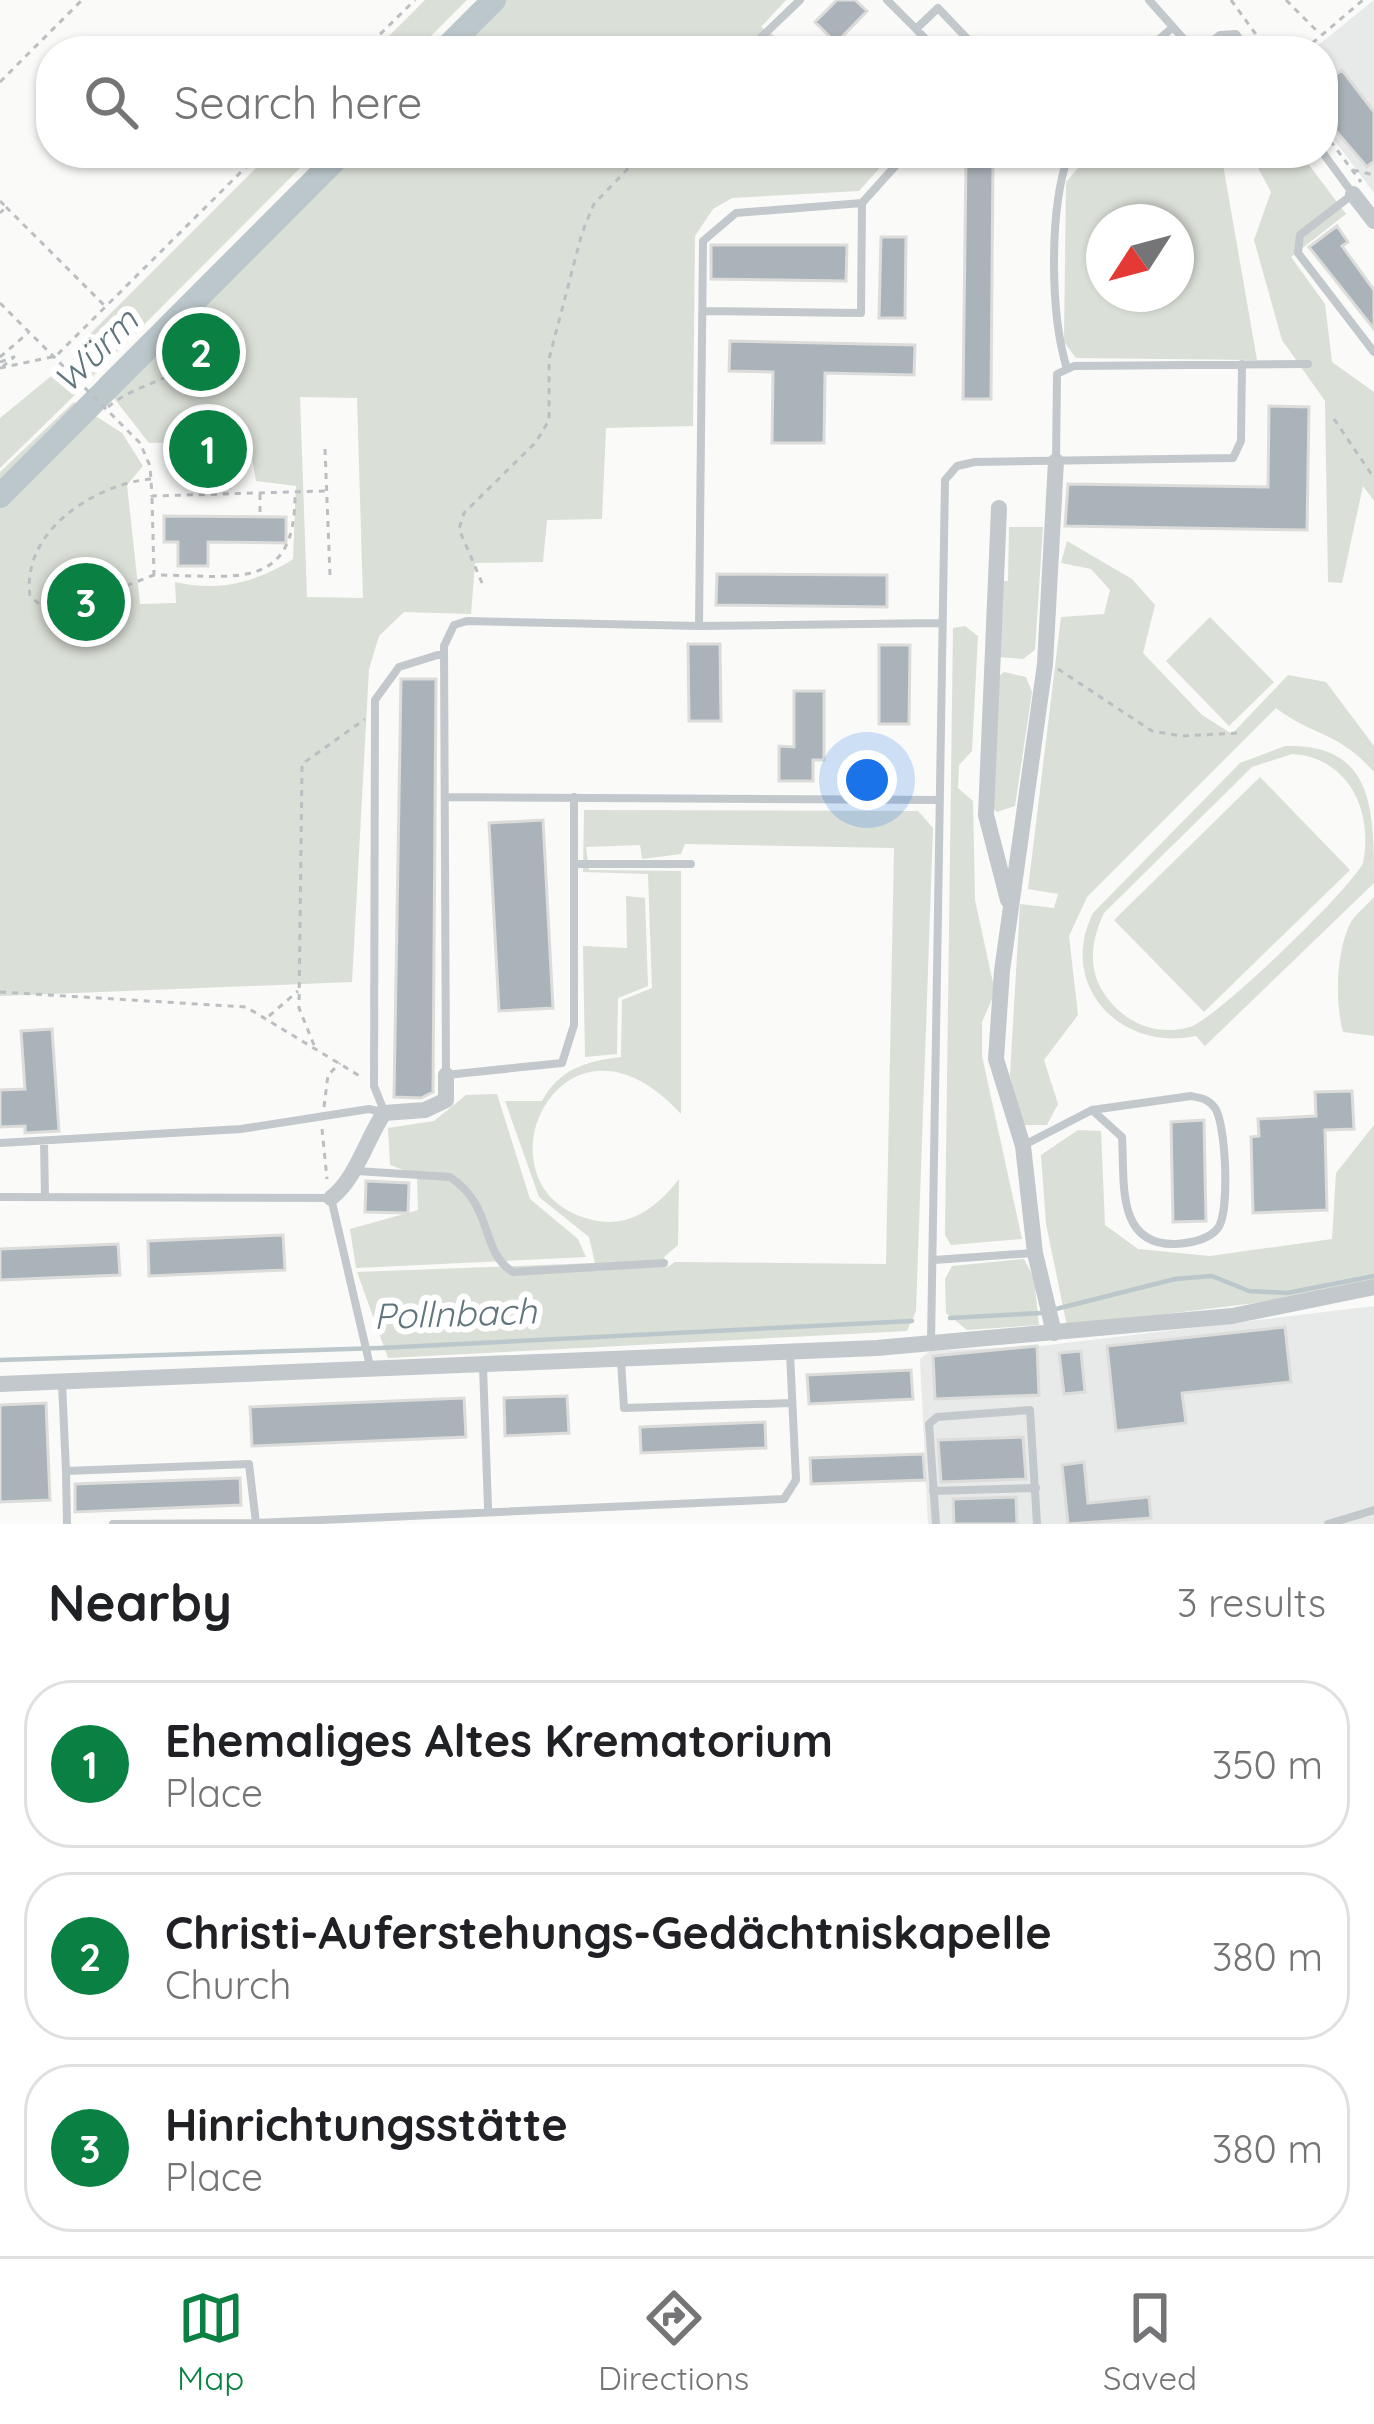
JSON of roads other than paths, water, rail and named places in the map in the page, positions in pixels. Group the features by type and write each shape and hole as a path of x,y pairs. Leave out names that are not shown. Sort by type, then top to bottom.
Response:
{"street":[{"path":"1358,189 1374,221"},
{"path":"1051,1318 1035,1253 1023,1146 996,1059 1010,910 1045,664 1056,461"},
{"path":"999,508 986,814 1010,910"},
{"path":"331,1198 347,1186 384,1112 425,1110 446,1100 446,1075"},
{"path":"0,1384 931,1344 1051,1318 1232,1316 1374,1287"}],"lane":[{"path":"763,36 800,0"},
{"path":"887,0 923,36"},
{"path":"1149,0 1182,36"},
{"path":"916,29 938,8 965,36"},
{"path":"1163,36 1173,27"},
{"path":"703,311 861,314 862,203 894,168"},
{"path":"1064,168 1058,186 1057,336 1067,369"},
{"path":"1338,168 1358,189 1300,235 1298,253 1374,352"},
{"path":"699,626 704,241 736,213 862,203"},
{"path":"931,1344 944,480 957,466 975,462 1233,458 1241,442 1242,364"},
{"path":"1056,461 1057,374 1067,369 1308,364"},
{"path":"574,797 574,1025 562,1063 446,1075 444,652 454,626 466,621 699,626 942,623"},
{"path":"384,1112 374,1085 375,714 386,678 399,668 444,652"},
{"path":"445,796 940,800"},
{"path":"574,864 691,864"},
{"path":"1023,1146 1092,1110 1191,1096 1207,1100 1219,1112 1222,1130 1225,1213 1217,1231 1198,1242 1174,1244 1140,1236 1128,1222 1122,1137 1092,1110"},
{"path":"0,1143 322,1118 369,1109 384,1112"},
{"path":"44,1141 45,1197"},
{"path":"352,1171 450,1177 482,1210 494,1256 514,1272 664,1263"},
{"path":"0,1198 331,1198 370,1368"},
{"path":"934,1260 1035,1253"},
{"path":"113,1524 240,1524 457,1515 488,1508 784,1499 796,1480 790,1352"},
{"path":"621,1360 624,1408 792,1403"},
{"path":"483,1366 488,1508"},
{"path":"62,1381 67,1524"},
{"path":"936,1524 929,1424 937,1417 1030,1410 1037,1524"},
{"path":"66,1471 249,1464 256,1523"},
{"path":"933,1491 1036,1488"},
{"path":"1328,1524 1374,1510"}],"waterway":[{"name":"Würm","path":"458,36 494,0"},
{"name":"Würm","path":"0,496 327,168"},
{"name":"Pollnbach","path":"1052,1310 1175,1279 1212,1276 1249,1291 1287,1293 1374,1276"},
{"name":"Pollnbach","path":"950,1318 1041,1313"},
{"name":"Pollnbach","path":"0,1360 380,1348 912,1321"}],"place":[{"name":"Christi-Auferstehungs-Gedächtniskapelle","path":"201,352"},
{"name":"Ehemaliges Altes Krematorium","path":"208,449"},
{"name":"Hinrichtungsstätte","path":"86,602"}]}
